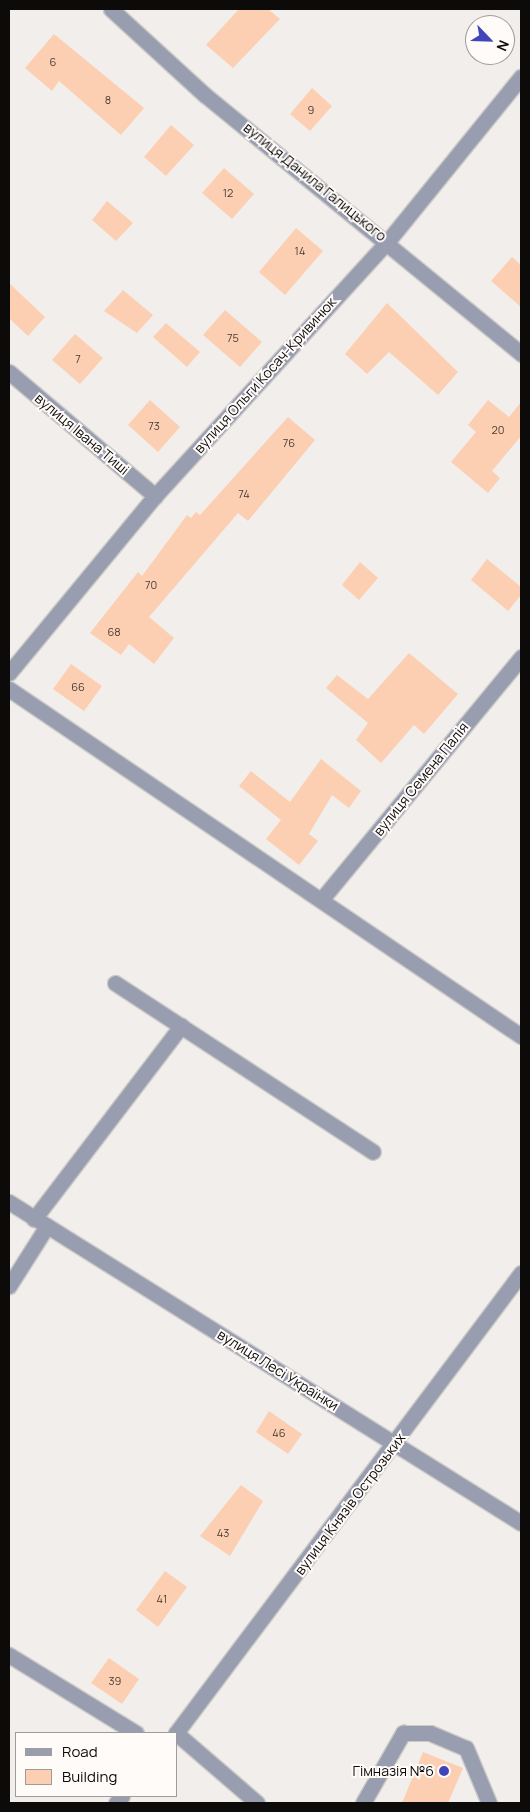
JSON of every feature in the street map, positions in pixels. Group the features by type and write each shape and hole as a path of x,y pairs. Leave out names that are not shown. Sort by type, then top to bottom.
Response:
{"street":[{"name":"вулиця Данила Галицького","path":"111,9 205,95 388,240 521,354"},
{"name":"вулиця Ольги Косач-Кривинюк","path":"9,673 155,496 388,240 521,77"},
{"name":"вулиця Івана Тиші","path":"9,372 155,496"},
{"name":"вулиця Семена Палія","path":"321,900 521,657"},
{"path":"9,689 521,1036"},
{"path":"115,983 373,1152"},
{"path":"9,1286 41,1222 181,1026"},
{"name":"вулиця Лесі Українки","path":"9,1202 521,1523"},
{"name":"вулиця Князів Острозьких","path":"177,1732 396,1443 521,1273"},
{"path":"9,1655 134,1732"},
{"path":"363,1803 403,1733 430,1734 466,1748 489,1803"},
{"path":"178,1735 257,1803"}],"building":[{"path":"239,9 268,9 280,19 233,68 206,45"},
{"path":"54,34 144,108 121,135 59,81 52,91 25,68"},
{"path":"312,88 332,106 310,131 290,114"},
{"path":"171,125 194,145 166,176 144,157"},
{"path":"224,168 254,194 232,219 202,193"},
{"path":"107,201 133,223 116,241 92,220"},
{"path":"296,228 323,251 285,295 259,272"},
{"path":"512,257 521,265 521,307 491,281"},
{"path":"9,283 45,317 28,336 9,318"},
{"path":"123,290 153,315 137,333 104,311"},
{"path":"387,303 458,372 438,395 389,352 367,374 345,354"},
{"path":"225,310 262,342 240,367 203,335"},
{"path":"166,323 200,352 187,367 153,337"},
{"path":"75,334 103,358 80,384 52,360"},
{"path":"150,400 180,427 158,452 128,425"},
{"path":"488,400 509,417 521,402 521,436 492,471 500,478 488,493 451,462 476,432 468,425"},
{"path":"288,417 315,440 248,521 238,513 149,617 174,638 154,664 129,644 121,655 90,633 138,572 142,576 187,515 191,518 196,512 200,515"},
{"path":"487,559 521,587 521,595 508,611 471,580"},
{"path":"360,562 378,578 359,600 342,585"},
{"path":"409,653 458,694 424,734 414,725 381,763 356,740 368,723 326,688 337,675 368,699"},
{"path":"71,664 102,686 84,711 53,689"},
{"path":"321,759 361,791 349,808 332,795 309,834 318,841 299,865 266,839 281,820 239,786 251,771 290,802"},
{"path":"269,1411 302,1434 288,1454 256,1432"},
{"path":"241,1485 263,1501 230,1556 200,1536"},
{"path":"165,1571 187,1587 158,1627 136,1610"},
{"path":"109,1658 139,1679 122,1704 91,1683"},
{"path":"423,1752 463,1768 448,1803 402,1803"}],"place":[{"name":"Гімназія №6","path":"444,1771"}]}
